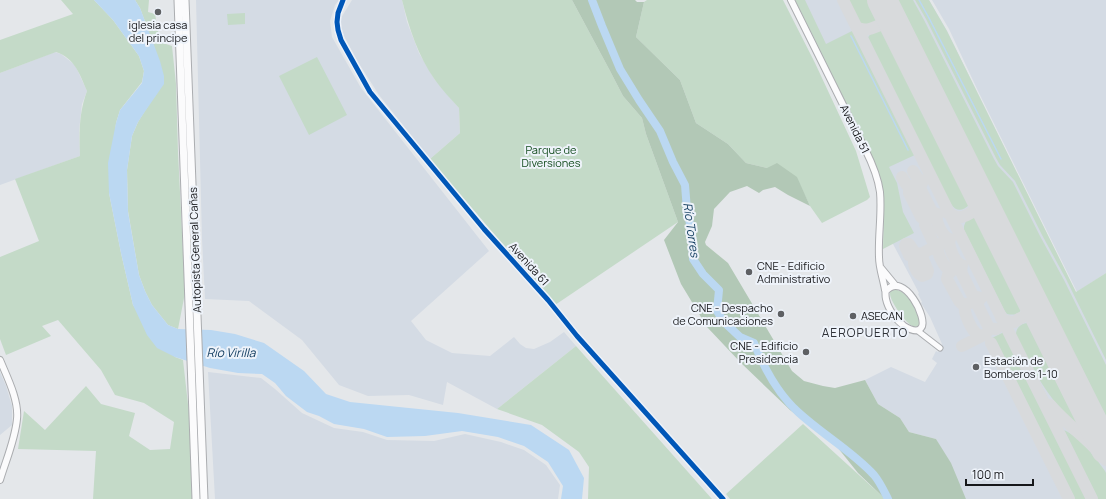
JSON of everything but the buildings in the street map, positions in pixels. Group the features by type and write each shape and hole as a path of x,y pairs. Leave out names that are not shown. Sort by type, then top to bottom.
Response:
{"highway":[{"name":"Autopista General Cañas","path":"178,0 196,392 196,499"},
{"name":"Autopista General Cañas","path":"185,0 192,284"},
{"name":"Autopista General Cañas","path":"196,392 204,499"}],"main road":[{"name":"Avenida 51","path":"791,0 865,149 878,182 881,206 879,257 881,275 886,291 886,300 901,323 913,331 918,331"},
{"path":"880,268 896,285 906,290 918,307 923,319 923,324 918,331"},
{"path":"886,291 888,288 896,285"},
{"path":"0,360 12,388 18,418 0,480"}],"street":[{"name":"Avenida 61","path":"343,0 336,22 338,30 341,40 370,92 484,229 548,300 577,336 723,499"},
{"name":"Avenida 51","path":"918,331 940,348"}],"shaded area":[{"path":"196,0 339,0 335,5 330,21 332,37 361,88 489,251 411,321 426,340 452,353 490,356 514,337 526,348 534,349 550,342 564,332 576,346 497,409 447,382 443,405 409,395 368,396 339,385 302,340 249,301 205,299"},
{"path":"352,0 402,0 407,22 419,53 435,80 459,108 460,133 430,159 379,95 358,62 344,36 341,26 341,18"},
{"path":"799,0 929,0 947,31 1106,352 1106,499 966,499 936,439 909,432 900,418 878,404 865,380 891,367 925,382 937,363 932,359 942,344 930,317 921,303 919,293 890,238 885,182"},
{"path":"932,0 1106,0 1106,273 1077,292 949,29"},
{"path":"55,52 61,54 75,65 87,91 82,104 79,131 80,156 0,185 0,73"},
{"path":"0,372 12,406 12,425 0,435"},
{"path":"208,372 261,378 302,413 334,428 363,432 387,440 434,441 465,434 501,442 524,450 546,465 560,485 558,499 215,499"}],"green space":[{"path":"61,0 94,0 113,20 139,56 144,71 142,82 120,110 116,123 109,193 133,305 175,357 183,360 190,422 192,499 93,499 96,451 18,449 24,411 45,430 86,386 101,404 135,413 129,436 150,450 170,449 174,422 144,403 115,395 101,370 58,320 42,326 51,336 6,355 0,339 0,257 39,241 15,179 80,156 80,123 82,107 87,91 76,68 68,58 56,52 0,73 0,40 73,14"},
{"path":"135,0 149,0 148,12 155,14 160,42 172,46 176,84 185,293 178,329 168,325 152,305 145,291 139,275 128,211 127,170 132,136 138,122 151,101 147,27 140,8"},
{"name":"Parque de Diversiones","path":"402,0 572,0 623,96 642,118 646,134 678,222 555,305 430,159 460,133 459,108 429,71 419,52 411,31"},
{"path":"572,0 635,0 637,2 644,2 636,37 680,80 696,123 728,144 746,163 767,168 777,163 797,177 810,206 775,187 763,190 759,193 747,186 730,192 714,209 712,226 705,242 706,245 728,263 792,371 804,381 835,388 865,380 878,404 900,418 909,432 936,439 951,463 966,499 884,499 858,473 838,448 790,410 741,363 707,327 681,284 664,240 678,222 646,134 642,118 623,96"},
{"path":"647,0 783,0 815,63 856,151 870,197 867,200 822,223 810,206 796,177 746,163 728,144 696,123 680,80 636,37 644,2"},
{"path":"795,0 805,0 826,44 854,30 917,154 889,167 897,183 903,212 914,233 883,249 884,205 883,193 877,171 862,135"},
{"path":"848,0 872,0 880,16 879,22 866,27 860,26"},
{"path":"893,0 913,0 994,159 998,166 1013,182 1064,280 1106,365 1106,428"},
{"path":"915,0 929,0 947,31 1076,292 1106,273 1106,360 1015,181 1000,165 996,158"},
{"path":"245,13 245,24 228,25 227,14"},
{"path":"881,29 887,31 969,196 969,205 960,210 953,207 951,204 950,205 867,40 871,34"},
{"path":"317,57 347,115 309,135 279,76"},
{"path":"974,217 982,223 1022,302 1019,313 1014,315 1007,314 1004,310 964,230 966,221"},
{"path":"893,289 899,290 911,301 920,322 918,326 914,327 910,324 896,307 890,295 890,292"},
{"path":"1022,324 1030,324 1035,331 1084,429 1053,400 1033,368 1016,335 1019,327"},
{"path":"1004,332 1086,499 1073,499 992,338"},
{"path":"576,346 712,499 588,499 589,467 579,452 542,425 497,409"},
{"path":"803,424 884,499 730,499 726,494"},
{"path":"1064,430 1076,437 1081,442 1105,471 1106,499 1098,499"}],"water":[{"name":"Río Virilla","path":"94,0 135,0 140,8 160,61 164,76 164,84 138,122 132,136 127,170 128,212 139,275 152,305 168,325 178,329 211,330 235,334 264,343 304,371 326,394 350,402 458,413 531,425 569,450 584,478 582,499 561,499 563,486 548,462 524,446 498,437 462,431 425,436 387,437 364,429 334,424 319,416 307,412 286,396 275,383 262,374 238,373 210,368 175,357 157,348 147,335 133,305 109,193 108,163 116,123 120,110 142,83 144,71 139,56 113,20"}],"waterway":[{"name":"Río Torres","path":"592,0 620,69 660,131 673,162 685,185 687,210 692,233 693,259 703,274 719,290 717,311 724,322 740,337 754,343 772,380 791,405 865,466 874,475 888,499"},
{"path":"919,0 1001,159"},
{"path":"851,36 908,150"}],"taxiway":[{"path":"843,0 1092,499"},
{"path":"857,28 869,29 886,24 897,30"},
{"path":"913,171 918,179 923,181 920,187 921,190 932,212 937,214 937,221 942,232 947,238 950,239 949,242 952,254 959,264 962,265 962,274 972,294 981,298 978,302 978,306 988,326 996,329"},
{"path":"902,177 906,184 911,187 909,193 921,217 926,220 925,225 933,242 938,245 938,251 942,262 949,270 952,270 947,279 959,301 962,304 967,304"},
{"path":"977,210 981,198"},
{"path":"945,212 957,217 965,216 978,210 988,213"},
{"path":"923,253 923,259 928,271 927,274 922,276 915,268 915,257 942,243"},
{"path":"915,257 909,255 905,246 906,244 909,244 915,253 921,254"},
{"path":"973,301 967,304 965,313 975,332 978,335 983,335"},
{"path":"1029,314 1032,309 1033,302"},
{"path":"1001,318 1014,322 1027,315 1033,315 1041,318"},
{"path":"962,346 986,334"},
{"path":"991,343 1069,499"},
{"path":"1050,405 1106,460"},
{"path":"1084,437 1092,436 1096,428"}],"runway":[{"path":"882,0 1106,449"}],"cycle path":[{"path":"343,0 338,13 338,30 341,40 370,92 484,229 548,300 577,336 723,499"}],"place":[{"name":"iglesia casa del principe","path":"158,12"},
{"name":"CNE - Edificio Administrativo","path":"749,272"},
{"name":"CNE - Despacho de Comunicaciones","path":"781,314"},
{"name":"ASECAN","path":"853,316"},
{"name":"CNE - Edificio Presidencia","path":"806,352"},
{"name":"Estación de Bomberos 1-10","path":"976,367"}],"district":[{"name":"AEROPUERTO","path":"865,333"}]}
